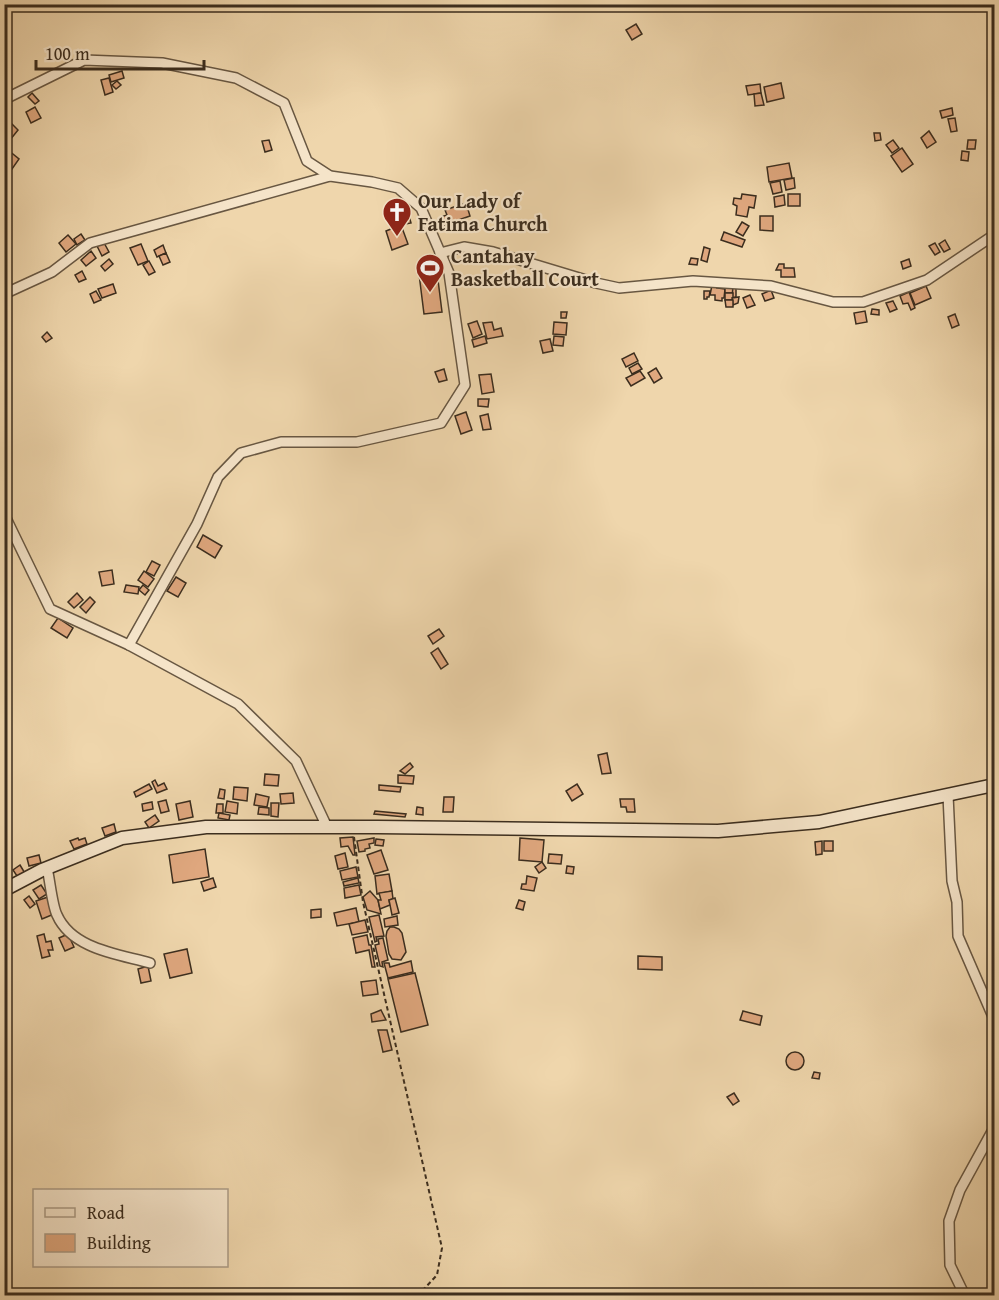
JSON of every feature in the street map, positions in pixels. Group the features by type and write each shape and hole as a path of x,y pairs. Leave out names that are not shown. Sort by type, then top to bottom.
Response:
{"street":[{"path":"4,103 9,97 84,60 162,63 237,78 285,103 307,161 330,176"},
{"path":"4,294 52,272 90,243 330,176 398,188 421,208 448,273 465,386 441,423 357,442 281,442 241,453 218,477 197,524 129,645"},
{"path":"440,253 464,247 493,252 619,288 693,281 771,286 833,302 863,302 927,280 994,235"},
{"path":"4,513 50,609 129,645 238,704 296,760 327,827"},
{"path":"4,890 47,868 122,838 206,827 718,831 819,822 994,785"},
{"path":"948,795 952,881 957,903 958,936 994,1019"},
{"path":"47,868 56,914 71,935 97,948 150,963"},
{"path":"965,1296 950,1265 949,1221 960,1190 994,1128"}],"path":[{"path":"352,827 363,902 441,1248 438,1275 423,1290 410,1296"}],"building":[{"path":"636,24 642,34 632,40 626,30"},
{"path":"122,71 124,78 111,82 109,75"},
{"path":"109,78 113,92 105,95 101,80"},
{"path":"117,81 121,85 116,89 112,85"},
{"path":"781,83 784,98 767,102 764,87"},
{"path":"760,84 761,93 748,95 746,86"},
{"path":"32,93 39,101 35,104 28,97"},
{"path":"761,93 764,105 755,106 754,94"},
{"path":"35,107 41,118 31,123 26,112"},
{"path":"952,108 953,115 942,118 940,111"},
{"path":"955,118 957,131 951,132 948,119"},
{"path":"10,122 18,130 10,140 4,136 4,128"},
{"path":"929,131 936,142 927,148 921,138"},
{"path":"874,133 880,133 881,140 875,141"},
{"path":"269,140 272,150 265,152 262,141"},
{"path":"893,140 899,148 892,153 886,145"},
{"path":"968,140 976,140 975,149 967,149"},
{"path":"902,148 913,164 902,172 891,156"},
{"path":"8,150 19,159 12,169 4,164 4,155"},
{"path":"962,151 969,152 968,161 961,160"},
{"path":"789,163 792,178 769,182 767,167"},
{"path":"794,178 795,188 786,190 784,180"},
{"path":"780,181 782,192 773,194 770,183"},
{"path":"742,194 756,196 754,208 749,207 747,217 736,215 737,206 733,204 734,198 741,199"},
{"path":"788,194 800,194 800,206 788,206"},
{"path":"784,195 785,205 775,207 774,197"},
{"path":"466,203 470,216 444,225 441,217 447,215 445,210"},
{"path":"409,216 411,223 406,224 404,217"},
{"path":"760,216 773,216 773,231 760,230"},
{"path":"742,222 749,226 743,236 736,232"},
{"name":"Our Lady of Fatima Church","path":"401,225 408,244 392,250 386,231"},
{"path":"724,232 745,240 742,247 721,240"},
{"path":"81,234 85,240 77,245 74,239"},
{"path":"68,235 76,244 66,252 59,243"},
{"path":"945,240 950,249 944,252 939,244"},
{"path":"103,241 109,252 102,256 96,244"},
{"path":"935,243 940,252 935,255 929,246"},
{"path":"141,244 148,261 138,265 130,248"},
{"path":"163,245 166,253 157,257 154,250"},
{"path":"704,247 710,249 707,262 701,260"},
{"path":"91,251 96,258 86,266 81,260"},
{"path":"166,253 170,262 163,265 159,256"},
{"path":"691,258 698,259 697,265 689,264"},
{"path":"109,259 113,264 105,271 101,266"},
{"path":"909,259 911,266 903,269 901,262"},
{"path":"149,261 155,272 149,275 143,265"},
{"path":"779,264 784,264 784,268 794,268 795,277 781,277 781,270 776,270"},
{"path":"82,271 86,279 79,282 75,275"},
{"name":"Cantahay Basketball Court","path":"437,272 442,312 424,314 419,274"},
{"path":"113,284 116,293 102,298 98,289"},
{"path":"712,285 725,289 722,301 715,300 715,295 710,295"},
{"path":"725,286 733,286 733,293 725,293"},
{"path":"733,286 736,286 736,297 732,298"},
{"path":"926,286 931,298 915,305 910,293"},
{"path":"771,290 774,298 765,301 762,294"},
{"path":"96,291 101,300 94,303 90,294"},
{"path":"704,291 710,291 707,299 704,299"},
{"path":"909,292 915,308 911,310 908,303 903,304 900,296"},
{"path":"725,293 733,293 733,300 725,300"},
{"path":"750,295 755,305 747,308 743,298"},
{"path":"739,297 738,303 733,305 732,298"},
{"path":"725,300 733,300 733,307 726,307"},
{"path":"893,301 897,309 890,312 886,303"},
{"path":"872,309 879,310 879,315 871,314"},
{"path":"865,311 867,322 856,324 854,313"},
{"path":"561,312 567,312 566,318 561,318"},
{"path":"955,314 959,325 952,328 948,317"},
{"path":"477,321 482,334 473,338 468,324"},
{"path":"492,322 494,330 501,328 503,336 487,339 483,323"},
{"path":"554,322 567,323 566,335 553,334"},
{"path":"47,332 52,338 46,342 42,337"},
{"path":"485,336 487,343 474,347 472,340"},
{"path":"554,336 564,337 563,346 553,345"},
{"path":"550,339 553,351 543,353 540,341"},
{"path":"634,353 638,361 626,367 622,359"},
{"path":"638,363 642,369 632,374 629,368"},
{"path":"656,368 662,378 654,383 648,373"},
{"path":"444,369 447,380 439,382 435,372"},
{"path":"640,371 645,378 631,386 626,378"},
{"path":"491,374 494,392 482,394 479,375"},
{"path":"478,399 489,399 488,407 478,406"},
{"path":"466,412 472,430 461,434 455,416"},
{"path":"488,414 491,429 483,430 480,416"},
{"path":"203,535 222,546 215,558 197,547"},
{"path":"152,561 160,565 154,576 146,572"},
{"path":"112,570 114,584 102,586 99,572"},
{"path":"144,571 154,579 148,587 138,580"},
{"path":"176,577 186,583 178,597 167,591"},
{"path":"126,585 139,587 138,594 124,592"},
{"path":"143,585 149,590 145,595 139,590"},
{"path":"77,593 83,600 74,608 68,602"},
{"path":"90,597 95,602 86,613 80,607"},
{"path":"58,618 73,628 67,638 51,628"},
{"path":"439,629 444,636 433,644 428,636"},
{"path":"438,648 448,664 441,669 431,653"},
{"path":"607,753 611,773 602,774 598,755"},
{"path":"410,763 413,767 405,774 400,771"},
{"path":"265,774 279,775 278,786 264,785"},
{"path":"398,775 414,776 413,784 398,783"},
{"path":"155,780 158,786 164,783 167,789 157,793 152,782"},
{"path":"149,784 152,789 136,797 134,792"},
{"path":"577,784 583,794 572,801 566,791"},
{"path":"379,785 401,787 400,792 379,790"},
{"path":"234,787 248,788 247,801 233,799"},
{"path":"220,789 225,790 224,799 218,798"},
{"path":"293,793 294,803 281,804 280,794"},
{"path":"256,794 269,797 267,807 254,805"},
{"path":"444,797 454,797 453,812 443,812"},
{"path":"620,799 634,799 635,812 627,812 626,807 621,807"},
{"path":"166,800 169,811 161,813 158,802"},
{"path":"190,801 193,817 179,820 176,804"},
{"path":"227,801 238,803 237,814 225,812"},
{"path":"152,802 153,809 143,811 142,804"},
{"path":"271,803 279,803 278,817 271,816"},
{"path":"217,804 223,804 223,813 216,813"},
{"path":"259,807 269,808 269,815 258,814"},
{"path":"417,807 423,808 423,815 416,814"},
{"path":"375,811 406,814 405,817 374,814"},
{"path":"219,813 230,815 229,820 218,818"},
{"path":"155,815 159,821 149,828 145,822"},
{"path":"114,824 116,832 105,836 102,828"},
{"path":"353,837 355,855 348,846 341,847 340,838"},
{"path":"78,838 79,840 85,838 87,844 74,849 70,841"},
{"path":"374,838 374,843 369,844 370,848 359,852 357,841"},
{"path":"520,838 544,840 542,862 519,860"},
{"path":"376,839 384,840 383,846 375,845"},
{"path":"822,841 822,854 816,855 815,842"},
{"path":"824,841 833,841 833,851 824,851"},
{"path":"205,849 209,877 173,883 169,855"},
{"path":"381,850 388,870 374,874 367,855"},
{"path":"345,853 348,867 338,869 335,856"},
{"path":"549,854 562,855 561,864 548,863"},
{"path":"39,855 41,863 29,866 27,858"},
{"path":"542,862 546,868 539,873 535,867"},
{"path":"20,865 26,875 19,879 13,870"},
{"path":"567,866 574,867 573,874 566,873"},
{"path":"356,867 358,877 342,880 340,871"},
{"path":"389,874 392,891 377,894 375,876"},
{"path":"527,876 537,878 534,891 521,889 522,884 526,884"},
{"path":"213,878 216,887 204,891 201,882"},
{"path":"358,878 359,883 344,886 343,882"},
{"path":"41,885 47,894 39,899 33,890"},
{"path":"359,885 361,895 345,898 344,888"},
{"path":"370,891 378,900 381,914 367,910 363,897"},
{"path":"392,891 393,899 389,900 390,905 380,909 379,893"},
{"path":"29,896 35,904 30,908 24,900"},
{"path":"48,897 54,914 42,919 36,901"},
{"path":"395,898 399,913 392,915 389,900"},
{"path":"519,900 525,902 523,910 516,908"},
{"path":"356,908 359,922 337,926 334,913"},
{"path":"321,909 321,917 311,918 311,910"},
{"path":"379,915 384,936 376,937 375,942 369,917"},
{"path":"397,916 398,925 385,927 384,919"},
{"path":"365,920 368,932 352,935 349,924"},
{"path":"390,927 399,929 402,933 406,952 401,960 392,959 389,954 386,936"},
{"path":"44,934 46,942 51,941 53,950 48,950 50,956 42,958 37,936"},
{"path":"68,934 74,947 65,951 59,938"},
{"path":"367,935 375,967 372,967 369,950 356,953 353,938"},
{"path":"383,938 388,960 382,962 383,967 380,966 375,945 379,944 378,939"},
{"path":"187,949 192,973 170,978 164,954"},
{"path":"638,956 662,957 662,970 638,969"},
{"path":"411,961 413,972 388,978 384,963 389,963 390,967"},
{"path":"148,966 151,981 141,983 138,969"},
{"path":"415,973 428,1025 401,1032 388,979"},
{"path":"376,980 378,994 363,996 361,982"},
{"path":"381,1010 386,1020 372,1022 371,1014"},
{"path":"743,1011 762,1016 760,1025 740,1020"},
{"path":"378,1030 387,1030 392,1050 383,1052"},
{"path":"795,1052 801,1055 804,1061 801,1067 795,1070 789,1067 786,1061 789,1055"},
{"path":"814,1072 820,1073 819,1079 812,1078"},
{"path":"734,1093 739,1101 733,1105 727,1097"}],"place":[{"name":"Our Lady of Fatima Church","path":"397,238"},
{"name":"Cantahay Basketball Court","path":"430,294"}]}
